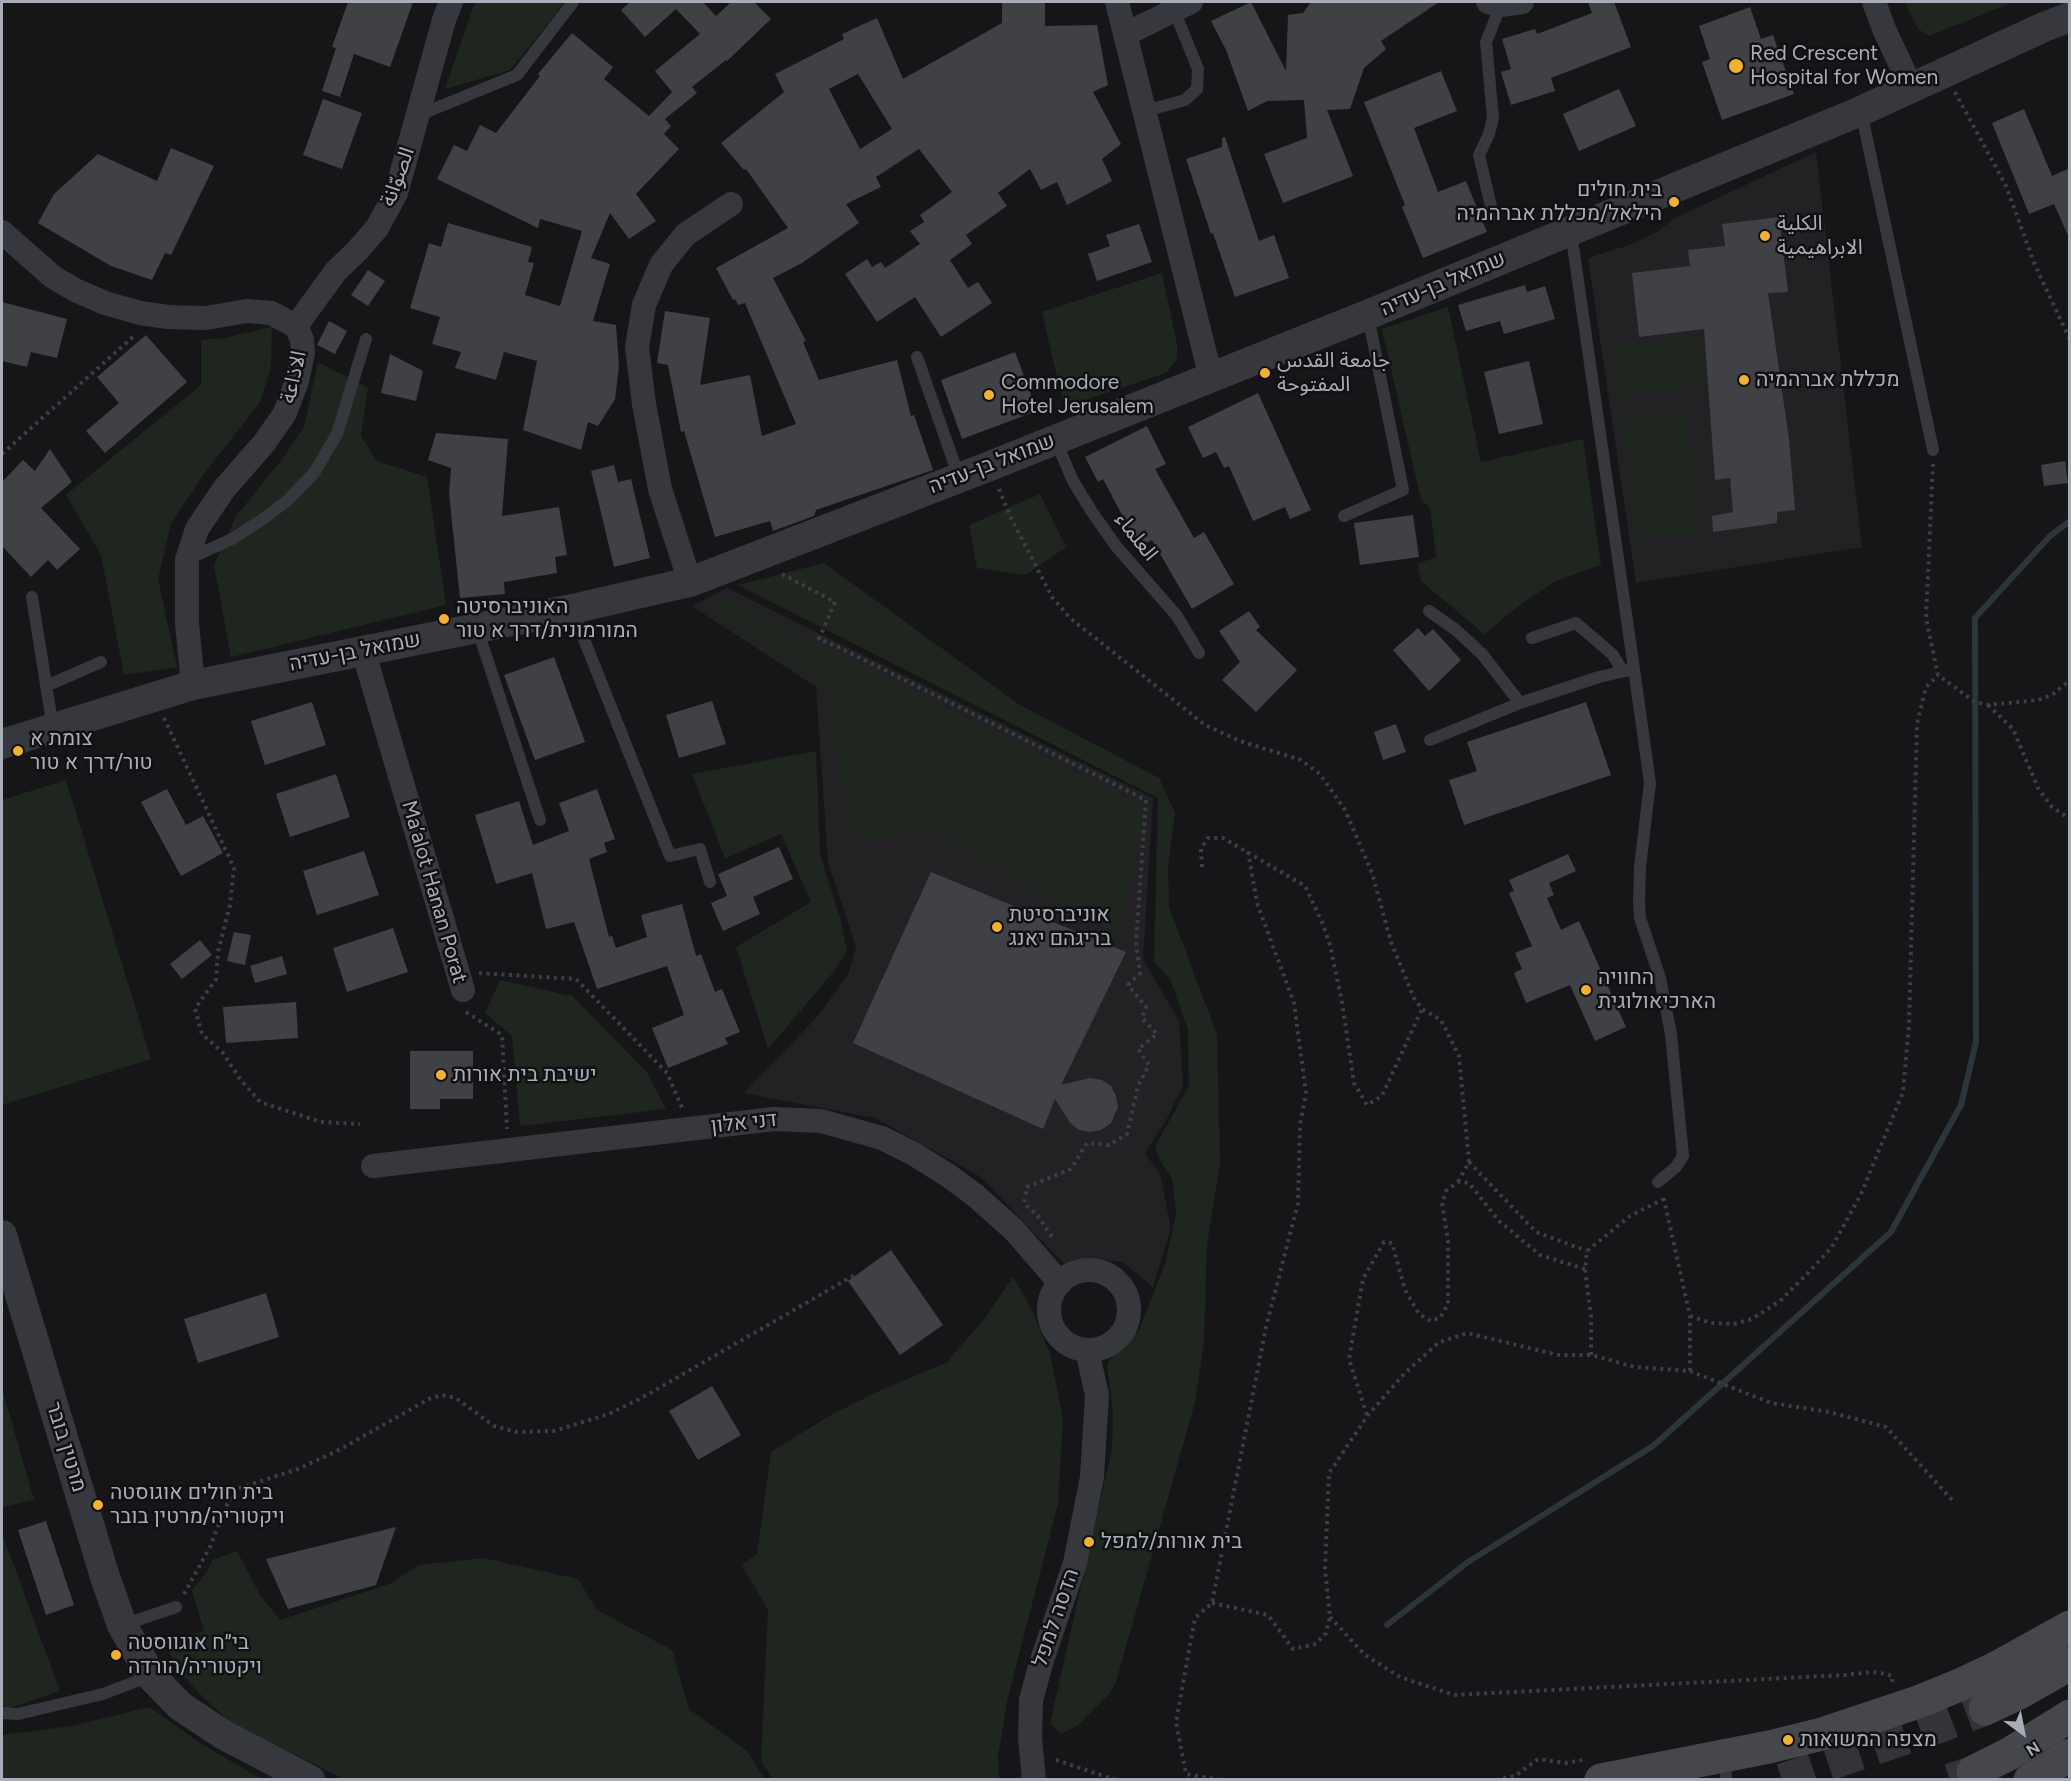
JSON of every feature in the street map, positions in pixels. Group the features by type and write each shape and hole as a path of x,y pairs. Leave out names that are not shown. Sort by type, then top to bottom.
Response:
{"main road":[{"path":"1595,1769 1725,1768 1918,1702 1996,1668 2070,1627"},
{"path":"1985,1709 2021,1692 2070,1664"},
{"path":"1973,1772 2009,1754 2070,1716"},
{"path":"2030,1779 2070,1755"}],"street":[{"name":"الصوّانة","path":"296,326 336,271 377,228 396,194 451,2"},
{"path":"1117,2 1211,378"},
{"path":"1874,2 1911,87"},
{"path":"1126,34 1182,6"},
{"name":"שמואל בן-עדיה","path":"2,744 193,685 572,609 690,582 990,466 1368,315 1861,111 2057,22"},
{"path":"690,582 660,489 644,404 637,347 644,305 661,265 685,235 731,204"},
{"name":"الاذاعة","path":"2,232 53,277 105,303 140,313 168,317 206,318 247,311 271,313 296,326 302,340 303,353 297,381 285,413 265,442 224,489 197,529 187,560 187,623 193,685"},
{"name":"Ma’alot Hanan Porat","path":"363,650 460,981"},
{"name":"דני אלון","path":"373,1166 774,1119 821,1121 882,1138 914,1154 976,1196 1014,1230 1060,1283"},
{"name":"מרטין בובר","path":"2,1234 105,1577 122,1625 151,1676 180,1706 201,1721 310,1779"},
{"path":"1090,1270 1103,1273 1115,1280 1125,1292 1129,1317 1124,1330 1115,1341 1103,1348 1087,1350 1068,1345 1060,1338 1049,1314 1051,1300 1060,1283 1075,1273 1090,1270"},
{"name":"הדסה למפל","path":"1034,1779 1030,1738 1031,1700 1075,1563 1092,1477 1096,1395 1087,1350"}],"lane":[{"path":"419,115 517,75 573,2"},
{"path":"1493,215 1479,155 1490,134 1493,118 1486,42 1504,3"},
{"path":"1145,111 1185,100 1197,89 1198,69 1182,6"},
{"path":"1861,111 1933,450"},
{"path":"1570,230 1628,670 1650,783 1638,903 1640,918 1660,978 1671,1034 1683,1156 1676,1167 1658,1182"},
{"path":"1344,516 1403,490 1368,315"},
{"path":"187,560 232,539 260,521 287,501 314,472 337,434 366,339"},
{"path":"917,357 959,477"},
{"name":"العلماء","path":"1055,439 1073,481 1104,529 1177,616 1199,653"},
{"path":"32,597 53,728"},
{"path":"572,609 670,856 700,849 710,882"},
{"path":"1429,611 1456,630 1482,654 1520,703"},
{"path":"1532,638 1576,623 1628,670"},
{"path":"477,628 540,820"},
{"path":"46,686 101,662"},
{"path":"1430,740 1520,703 1628,670"},
{"path":"122,1625 176,1607"},
{"path":"2,1713 18,1714 103,1695 151,1676"}],"path":[{"path":"1945,73 2006,186 2035,265 2070,340"},
{"path":"2,454 142,328"},
{"path":"1933,450 1926,618 1938,675 1976,702 1988,705 2038,700 2052,695 2070,680"},
{"path":"990,466 1010,516 1052,597 1070,618 1205,725 1240,741 1301,760 1320,774 1345,810 1372,873 1391,942 1414,998 1422,1009 1442,1020 1460,1056 1469,1162 1458,1182 1446,1191 1442,1203 1448,1240 1448,1304 1440,1318 1431,1322 1419,1314 1405,1290 1392,1243 1384,1242 1363,1279 1349,1359 1368,1415"},
{"path":"753,558 835,602 819,639 868,661 1146,800 1136,943 1140,973 1128,985 1146,1007 1142,1018 1157,1034 1138,1049 1149,1065 1138,1086 1127,1134 1109,1145 1087,1143 1071,1169 1027,1187 1024,1203 1038,1216 1057,1244"},
{"path":"1690,1316 1711,1323 1734,1324 1752,1319 1780,1301 1807,1274 1832,1247 1861,1194 1903,1092 1909,1026 1917,724 1926,687 1938,675"},
{"path":"154,697 234,868 230,905 218,952 216,979 195,1009 202,1034 223,1053 240,1079 260,1102 321,1122 360,1124"},
{"path":"1988,705 2013,729 2038,788 2052,807 2070,819"},
{"path":"1202,867 1201,848 1208,838 1223,838 1305,886 1330,945 1342,1002 1354,1083 1367,1105 1383,1096 1422,1009"},
{"path":"1220,1779 1186,1774 1176,1722 1195,1618 1212,1603 1266,1327 1298,1203 1300,1125 1306,1092 1294,1003 1257,903 1248,851"},
{"path":"460,981 576,978 667,1073 692,1129"},
{"name":"Ma’alot Hanan Porat","path":"460,981 466,999 460,1008 502,1035 508,1150"},
{"path":"1469,1162 1536,1233 1587,1251"},
{"path":"1458,1182 1469,1183 1499,1221 1540,1255 1585,1269"},
{"path":"1591,1355 1591,1317 1585,1269 1587,1251 1630,1216 1665,1198 1690,1316 1690,1371"},
{"path":"176,1607 210,1547 225,1508 237,1489 298,1469 337,1451 442,1395 456,1398 494,1426 517,1432 554,1431 609,1414 647,1395 856,1274"},
{"path":"1212,1603 1268,1615 1293,1649 1316,1644 1326,1633 1330,1617 1325,1569 1329,1473 1368,1415 1404,1374 1438,1342 1467,1333 1558,1355 1591,1355 1635,1367 1690,1371 1771,1403 1829,1412 1886,1427 1953,1501"},
{"path":"1330,1617 1365,1654 1400,1677 1454,1695 1872,1672 1893,1677 1892,1683"},
{"path":"1496,1779 1515,1776 1538,1759 1566,1762 1595,1769"},
{"path":"1056,1760 1116,1779"}],"shaded area":[{"path":"475,2 565,2 510,70 445,89"},
{"path":"1905,2 2014,2 1929,36 1918,29"},
{"path":"1816,152 1862,547 1636,583 1588,258 1629,245 1659,231 1673,219"},
{"path":"1162,273 1177,344 1177,359 1166,373 1064,407 1042,312"},
{"path":"1448,307 1481,462 1583,439 1601,565 1556,581 1524,602 1484,634 1421,581 1417,564 1436,557 1430,507 1421,500 1382,329"},
{"path":"272,327 271,367 260,402 204,474 171,523 158,579 177,667 124,675 101,555 66,495 201,385 201,340 224,338"},
{"path":"1698,336 1704,386 1615,396 1610,347"},
{"path":"318,362 368,388 361,436 377,461 427,477 446,605 231,657 214,565 236,516 283,458 304,427"},
{"path":"1686,410 1701,532 1637,540 1622,418"},
{"path":"1040,494 1066,547 1026,575 977,568 969,525"},
{"path":"824,563 1020,705 1159,778 1175,813 1168,867 1169,907 1217,1035 1220,1164 1207,1245 1204,1342 1195,1402 1116,1682 1109,1694 1078,1725 1061,1734 1050,1723 1112,1449 1113,1412 1107,1363 1139,1330 1166,1261 1176,1213 1172,1179 1159,1159 1155,1146 1189,1086 1188,1029 1170,979 1154,962 1158,798 738,585"},
{"name":"אוניברסיטת בריגהם יאנג","path":"727,588 1153,798 1143,959 1179,1021 1183,1085 1168,1117 1145,1153 1160,1174 1171,1228 1153,1287 1122,1262 1092,1258 1064,1264 981,1177 875,1118 744,1093 817,1017 848,975 856,947 828,862 816,687 692,606"},
{"path":"728,598 1147,807 1118,936 940,835 851,838 827,688 708,611"},
{"path":"816,751 820,854 840,918 847,951 835,970 768,1049 736,947 811,902 781,834 725,858 692,774"},
{"path":"66,780 151,1059 2,1105 2,800"},
{"path":"500,980 572,996 646,1071 666,1109 520,1126 512,1036 485,1013"},
{"path":"1013,1277 1029,1304 1050,1354 1063,1419 1058,1504 1008,1697 998,1756 999,1779 773,1779 761,1761 768,1610 742,1565 757,1554 771,1452 829,1416 883,1389 946,1363 985,1318"},
{"path":"2,1388 34,1500 2,1507"},
{"path":"2,1533 60,1691 7,1709 2,1708"},
{"path":"237,1551 260,1595 280,1620 392,1583 418,1565 483,1558 578,1579 597,1610 672,1650 689,1709 747,1751 765,1779 344,1779 231,1723 184,1677 163,1642 204,1631 192,1590 207,1572 212,1560"},
{"path":"150,1707 197,1741 261,1779 2,1779 2,1735 71,1726"}],"building":[{"path":"348,2 413,2 390,67 354,54 340,97 322,91 336,48 332,47"},
{"path":"630,2 703,2 716,16 731,2 754,2 771,19 727,61 692,87 697,93 665,119 671,126 664,134 679,149 636,194 656,221 629,239 610,213 591,258 610,264 593,321 616,325 619,366 615,399 598,426 588,422 581,450 523,430 537,361 504,352 496,380 455,368 461,352 432,344 440,317 410,308 429,243 441,247 448,223 532,247 528,262 534,263 525,295 560,306 582,231 540,219 538,228 437,179 454,145 467,151 480,125 496,133 540,76 538,74 572,33 613,67 604,79 649,116 672,92 655,71 700,34 676,9 645,37 621,10"},
{"path":"1002,2 1045,2 1045,26 1097,25 1108,85 1093,92 1121,144 1102,159 1112,181 1067,205 1057,182 1041,190 1030,169 998,193 1007,206 966,235 972,244 950,260 968,288 978,282 992,303 941,337 915,297 877,322 845,274 867,259 872,267 881,262 885,268 920,244 910,231 924,222 920,215 952,192 919,149 876,177 881,187 846,204 859,223 802,263 773,278 806,341 803,342 819,380 897,360 911,416 914,415 933,470 816,510 814,516 773,531 770,521 715,537 684,431 681,432 668,365 657,363 665,311 710,318 700,385 750,375 762,436 796,424 745,303 738,305 735,299 733,300 716,268 788,228 746,169 744,170 721,143 784,92 775,74 844,39 842,34 877,18 903,79 1002,23","holes":["858,74 892,129 860,149 829,89"]},
{"path":"1251,2 1286,71 1288,15 1303,13 1311,2 1439,2 1381,41 1386,49 1364,68 1350,109 1327,110 1353,176 1283,203 1264,154 1307,138 1304,100 1267,101 1248,111 1226,50 1211,21"},
{"path":"1588,2 1614,2 1631,47 1551,78 1555,91 1511,105 1501,72 1511,69 1502,39 1535,29 1537,34 1592,13"},
{"path":"1750,7 1761,39 1773,35 1794,94 1722,120 1702,62 1710,59 1699,26"},
{"path":"1441,71 1457,111 1414,128 1438,192 1466,181 1487,232 1423,258 1402,207 1405,205 1364,102"},
{"path":"1619,89 1636,126 1579,151 1563,114"},
{"path":"323,99 362,113 342,169 303,155"},
{"path":"2024,109 2052,176 2070,168 2070,240 2054,204 2029,214 1992,123"},
{"path":"1225,137 1259,241 1274,235 1289,278 1235,297 1186,159 1222,147 1222,138"},
{"path":"171,148 214,166 171,255 165,253 152,280 111,266 38,223 54,194 98,154 157,181"},
{"name":"מכללת אברהמיה","path":"1779,217 1788,292 1768,293 1789,439 1795,510 1777,512 1777,523 1713,532 1712,516 1733,512 1730,478 1715,480 1704,329 1639,337 1632,273 1690,266 1688,250 1725,246 1722,224"},
{"path":"1139,224 1152,262 1097,281 1088,254 1110,246 1106,235"},
{"path":"368,270 385,281 368,306 351,295"},
{"path":"1525,285 1527,292 1545,286 1555,319 1504,334 1500,321 1466,331 1458,305"},
{"path":"2,302 67,319 57,358 31,352 27,367 2,361"},
{"path":"329,321 347,331 335,354 317,345"},
{"path":"146,335 187,382 105,453 86,431 119,403 97,377"},
{"name":"Commodore Hotel Jerusalem","path":"1015,352 1037,411 962,439 941,380"},
{"path":"390,354 423,371 416,401 381,393"},
{"path":"1529,361 1543,424 1499,434 1484,372"},
{"path":"1258,393 1311,510 1290,519 1285,507 1253,521 1229,466 1224,468 1216,452 1203,458 1188,427"},
{"path":"1147,426 1166,464 1155,469 1194,538 1204,532 1234,584 1192,609 1152,540 1139,547 1103,479 1098,482 1085,457"},
{"path":"436,433 508,439 502,516 559,507 567,555 555,557 557,573 504,582 505,594 460,598 449,493 451,468 428,460"},
{"path":"50,449 72,482 41,508 80,549 57,570 48,560 31,577 2,546 2,482 23,460 35,471"},
{"path":"2065,461 2068,483 2044,486 2041,465"},
{"path":"614,465 618,482 631,479 650,558 614,567 591,471"},
{"path":"1413,515 1419,557 1360,565 1354,523"},
{"path":"1249,611 1260,627 1256,630 1297,670 1256,712 1222,680 1240,662 1219,631"},
{"path":"1418,628 1425,636 1433,629 1461,660 1429,691 1393,650"},
{"path":"554,657 585,742 535,760 504,675"},
{"path":"712,701 726,744 679,758 666,715"},
{"path":"312,702 326,745 265,765 251,721"},
{"path":"1586,702 1611,775 1464,825 1449,780 1477,771 1467,742"},
{"path":"1396,724 1406,752 1383,760 1374,732"},
{"path":"336,774 350,817 290,837 276,794"},
{"path":"167,789 186,825 203,816 223,853 181,876 141,802"},
{"path":"597,789 615,839 604,843 607,852 589,859 609,937 612,936 616,948 647,937 641,915 682,904 696,956 701,954 715,992 722,989 740,1032 725,1038 728,1044 668,1068 652,1028 684,1015 667,966 597,989 574,922 546,929 532,873 496,884 475,815 519,801 533,845 569,831 559,803"},
{"path":"779,847 793,879 753,897 760,914 723,931 711,903 727,896 718,874"},
{"path":"364,851 379,895 317,915 303,871"},
{"path":"1568,854 1576,871 1549,883 1554,895 1547,898 1561,930 1579,921 1626,1027 1595,1041 1570,985 1526,1003 1514,973 1522,969 1515,953 1532,946 1509,893 1514,891 1509,880"},
{"path":"931,872 1126,952 1061,1085 1090,1078 1102,1080 1111,1086 1118,1107 1111,1123 1101,1130 1090,1132 1079,1130 1071,1124 1055,1099 1043,1129 853,1043"},
{"path":"393,928 408,972 347,992 333,948"},
{"path":"234,932 251,935 245,965 227,961"},
{"path":"200,940 212,955 182,979 170,964"},
{"path":"282,956 287,974 255,983 250,966"},
{"path":"296,1002 298,1038 226,1043 223,1007"},
{"name":"ישיבת בית אורות","path":"410,1051 473,1051 473,1099 440,1099 440,1109 410,1109"},
{"path":"891,1250 943,1325 900,1355 848,1281"},
{"path":"266,1293 279,1337 198,1363 184,1319"},
{"path":"712,1386 741,1435 698,1460 669,1411"},
{"path":"46,1521 74,1605 46,1615 18,1530"},
{"path":"396,1527 376,1585 288,1609 266,1559"}],"waterway":[{"path":"1387,1625 1468,1562 1653,1446 1891,1232 1961,1105 1976,1042 1975,618 2050,536 2070,521"}],"tunnel":[{"path":"1782,1780 1985,1709"},
{"path":"1950,1780 1973,1772"}],"place":[{"name":"Red Crescent Hospital for Women","path":"1736,66"},
{"name":"בית חולים הילאל/מכללת אברהמיה","path":"1674,202"},
{"name":"الكلية الابراهيمية","path":"1765,236"},
{"name":"جامعة القدس المفتوحة","path":"1265,373"},
{"name":"מכללת אברהמיה","path":"1744,380"},
{"name":"Commodore Hotel Jerusalem","path":"989,395"},
{"name":"האוניברסיטה המורמונית/דרך א טור","path":"444,619"},
{"name":"צומת א טור/דרך א טור","path":"18,751"},
{"name":"אוניברסיטת בריגהם יאנג","path":"997,927"},
{"name":"החוויה הארכיאולוגית","path":"1586,990"},
{"name":"ישיבת בית אורות","path":"441,1075"},
{"name":"בית חולים אוגוסטה ויקטוריה/מרטין בובר","path":"98,1505"},
{"name":"בית אורות/למפל","path":"1089,1542"},
{"name":"בי״ח אוגווסטה ויקטוריה/הורדה","path":"116,1655"},
{"name":"מצפה המשואות","path":"1788,1740"}]}
